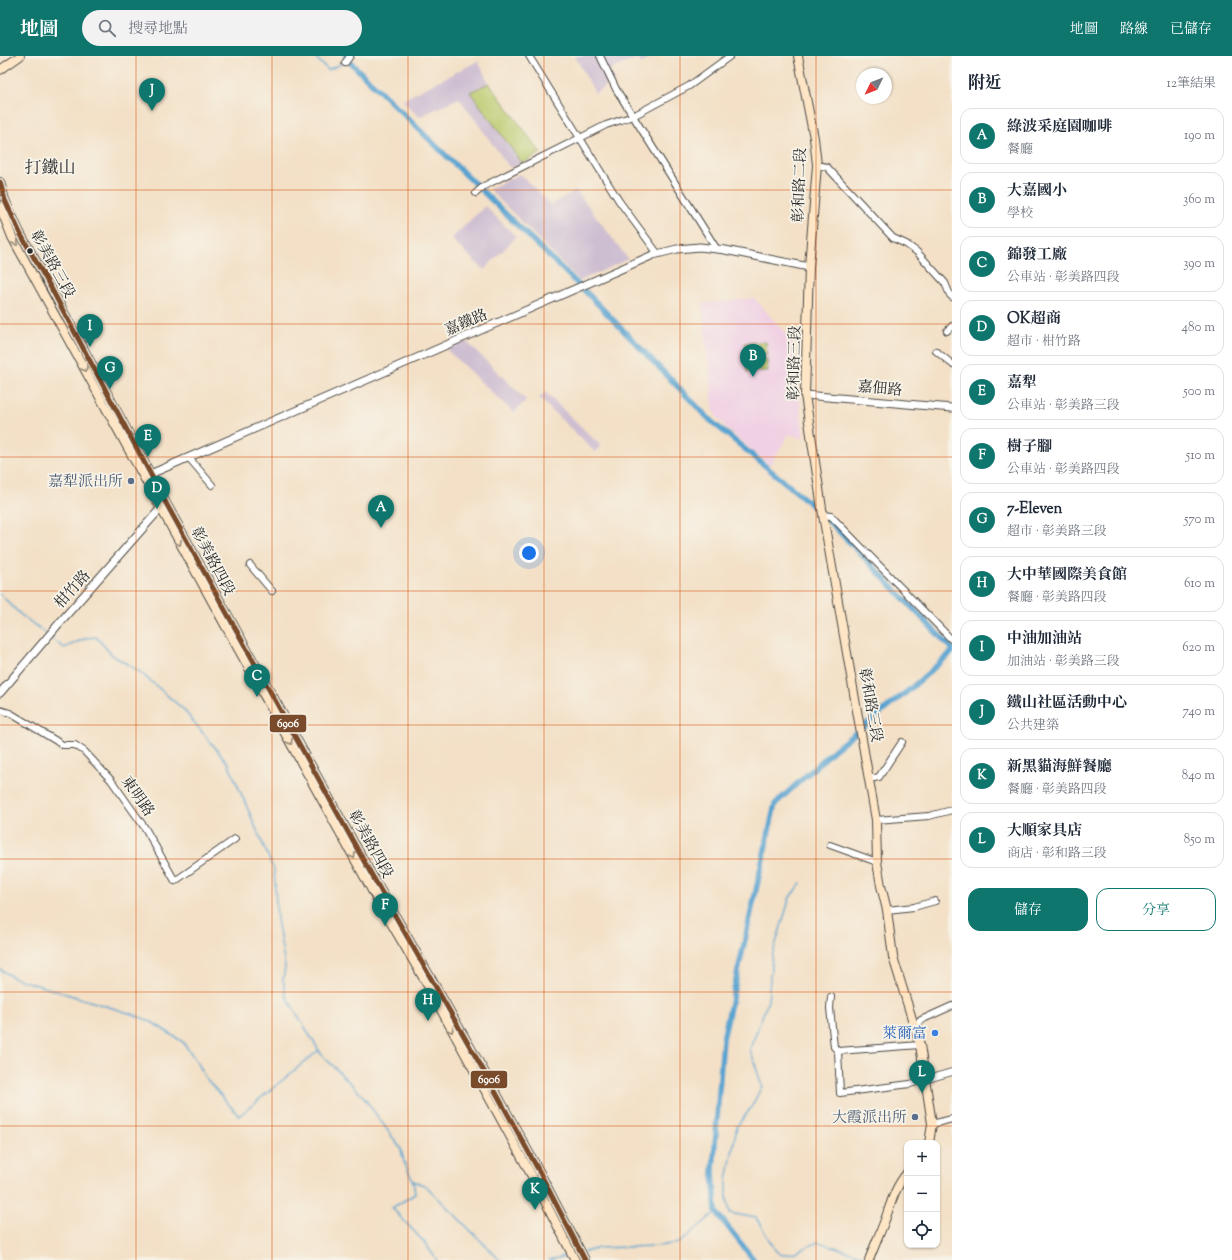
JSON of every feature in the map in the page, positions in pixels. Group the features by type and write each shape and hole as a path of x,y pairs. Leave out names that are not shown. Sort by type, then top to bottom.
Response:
{"main road":[{"path":"0,70 20,56"},
{"name":"彰和路二段","path":"798,56 814,138 817,165 809,267"},
{"name":"彰美路三段","path":"0,182 5,200 20,233 55,295 164,507"},
{"name":"彰美路三段","path":"0,207 12,237 147,475"},
{"name":"彰和路三段","path":"809,267 805,395 823,515 876,820 877,862 887,910 893,957 920,1045 932,1124 929,1140"},
{"name":"彰美路四段","path":"164,507 489,1080 537,1175 575,1260"},
{"name":"彰美路四段","path":"164,507 374,894 428,986 482,1086 537,1175 585,1260"},
{"path":"482,1086 489,1080"},
{"path":"869,1260 885,1220 892,1196 900,1180 904,1176"}],"street":[{"path":"345,63 350,56"},
{"path":"529,56 618,201 658,254"},
{"path":"600,56 616,89 716,248"},
{"path":"477,192 484,186 606,125 633,116 690,86 730,56"},
{"path":"817,165 826,167 892,238 906,244 917,252 945,283 952,297"},
{"name":"嘉鐵路","path":"147,475 658,254 677,249 700,246 809,267"},
{"path":"948,331 952,326"},
{"path":"936,351 952,364"},
{"name":"嘉佃路","path":"805,395 952,408"},
{"path":"189,458 212,485"},
{"name":"柑竹路","path":"0,693 67,614 164,507"},
{"path":"823,515 831,516 952,640"},
{"path":"250,565 272,591"},
{"name":"東明路","path":"0,710 10,713 63,745 75,745 84,751 111,780 145,828 176,882 235,839"},
{"path":"869,779 879,777 902,742"},
{"path":"876,820 929,816 952,810"},
{"path":"830,845 877,862"},
{"path":"887,910 914,907 935,901"},
{"path":"831,998 830,1008 834,1047 838,1051 840,1093 910,1084 952,1072"},
{"path":"914,1026 921,1020 952,1006"},
{"path":"838,1051 920,1045"},
{"path":"932,1124 952,1119"}],"shaded area":[{"path":"575,56 653,56 641,64 638,58 609,70 615,81 595,93"},
{"path":"478,61 489,83 471,92 522,163 510,168 459,98 419,117 402,100"},
{"path":"520,174 551,205 576,190 628,259 580,281 489,189"},
{"path":"485,206 516,237 484,270 451,239"},
{"path":"754,298 792,341 804,439 789,434 770,465 728,430 714,413 702,304"},
{"path":"466,341 526,400 514,413 447,350"},
{"path":"545,392 601,446 595,452 539,398"}],"green space":[{"path":"489,83 541,153 522,163 470,92"},
{"path":"766,342 767,355 746,355 745,343"},
{"path":"767,359 768,371 747,372 746,360"}],"waterway":[{"path":"314,56 328,70 343,63"},
{"path":"346,56 351,63 591,297 711,421 811,504 952,649"},
{"path":"0,594 21,615 47,634"},
{"path":"50,637 64,648 86,638 96,637 112,655 140,672 183,709 228,763 274,870 277,919 285,967 283,980 286,996 321,1054 362,1095 401,1149 404,1162 413,1181 426,1186 500,1260"},
{"path":"754,1260 716,1212 713,1171 723,1039 775,804 834,750 909,690 952,652"},
{"path":"151,845 162,866"},
{"path":"801,883 790,897 772,956 768,1001 750,1049 762,1086 751,1108 737,1126 727,1180 727,1198 730,1213 756,1218 776,1251 782,1255 793,1253 818,1242 867,1257"},
{"path":"0,969 14,978 132,1014 150,1021 183,1042 199,1065 204,1076 239,1116 319,1050"},
{"path":"413,1181 415,1194 392,1208 424,1242 437,1260"},
{"path":"584,1252 599,1248 657,1246 679,1243 716,1212"},
{"path":"549,1260 570,1255"}],"transit line":[{"name":"6906","path":"0,182 5,200 20,233 167,505 365,863 489,1080 540,1173 585,1260"}],"place":[{"name":"鐵山社區活動中心","path":"152,111"},
{"name":"中油加油站","path":"90,347"},
{"name":"大嘉國小","path":"753,377"},
{"name":"7-Eleven","path":"110,389"},
{"name":"嘉犁","path":"148,457"},
{"name":"嘉犁派出所","path":"131,481"},
{"name":"OK超商","path":"157,509"},
{"name":"綠波采庭園咖啡","path":"381,528"},
{"name":"錦發工廠","path":"257,697"},
{"name":"樹子腳","path":"385,926"},
{"name":"大中華國際美食館","path":"428,1021"},
{"name":"萊爾富","path":"935,1033"},
{"name":"大順家具店","path":"922,1093"},
{"name":"大霞派出所","path":"915,1117"},
{"name":"新黑貓海鮮餐廳","path":"535,1210"}],"district":[{"name":"打鐵山","path":"50,167"}]}
